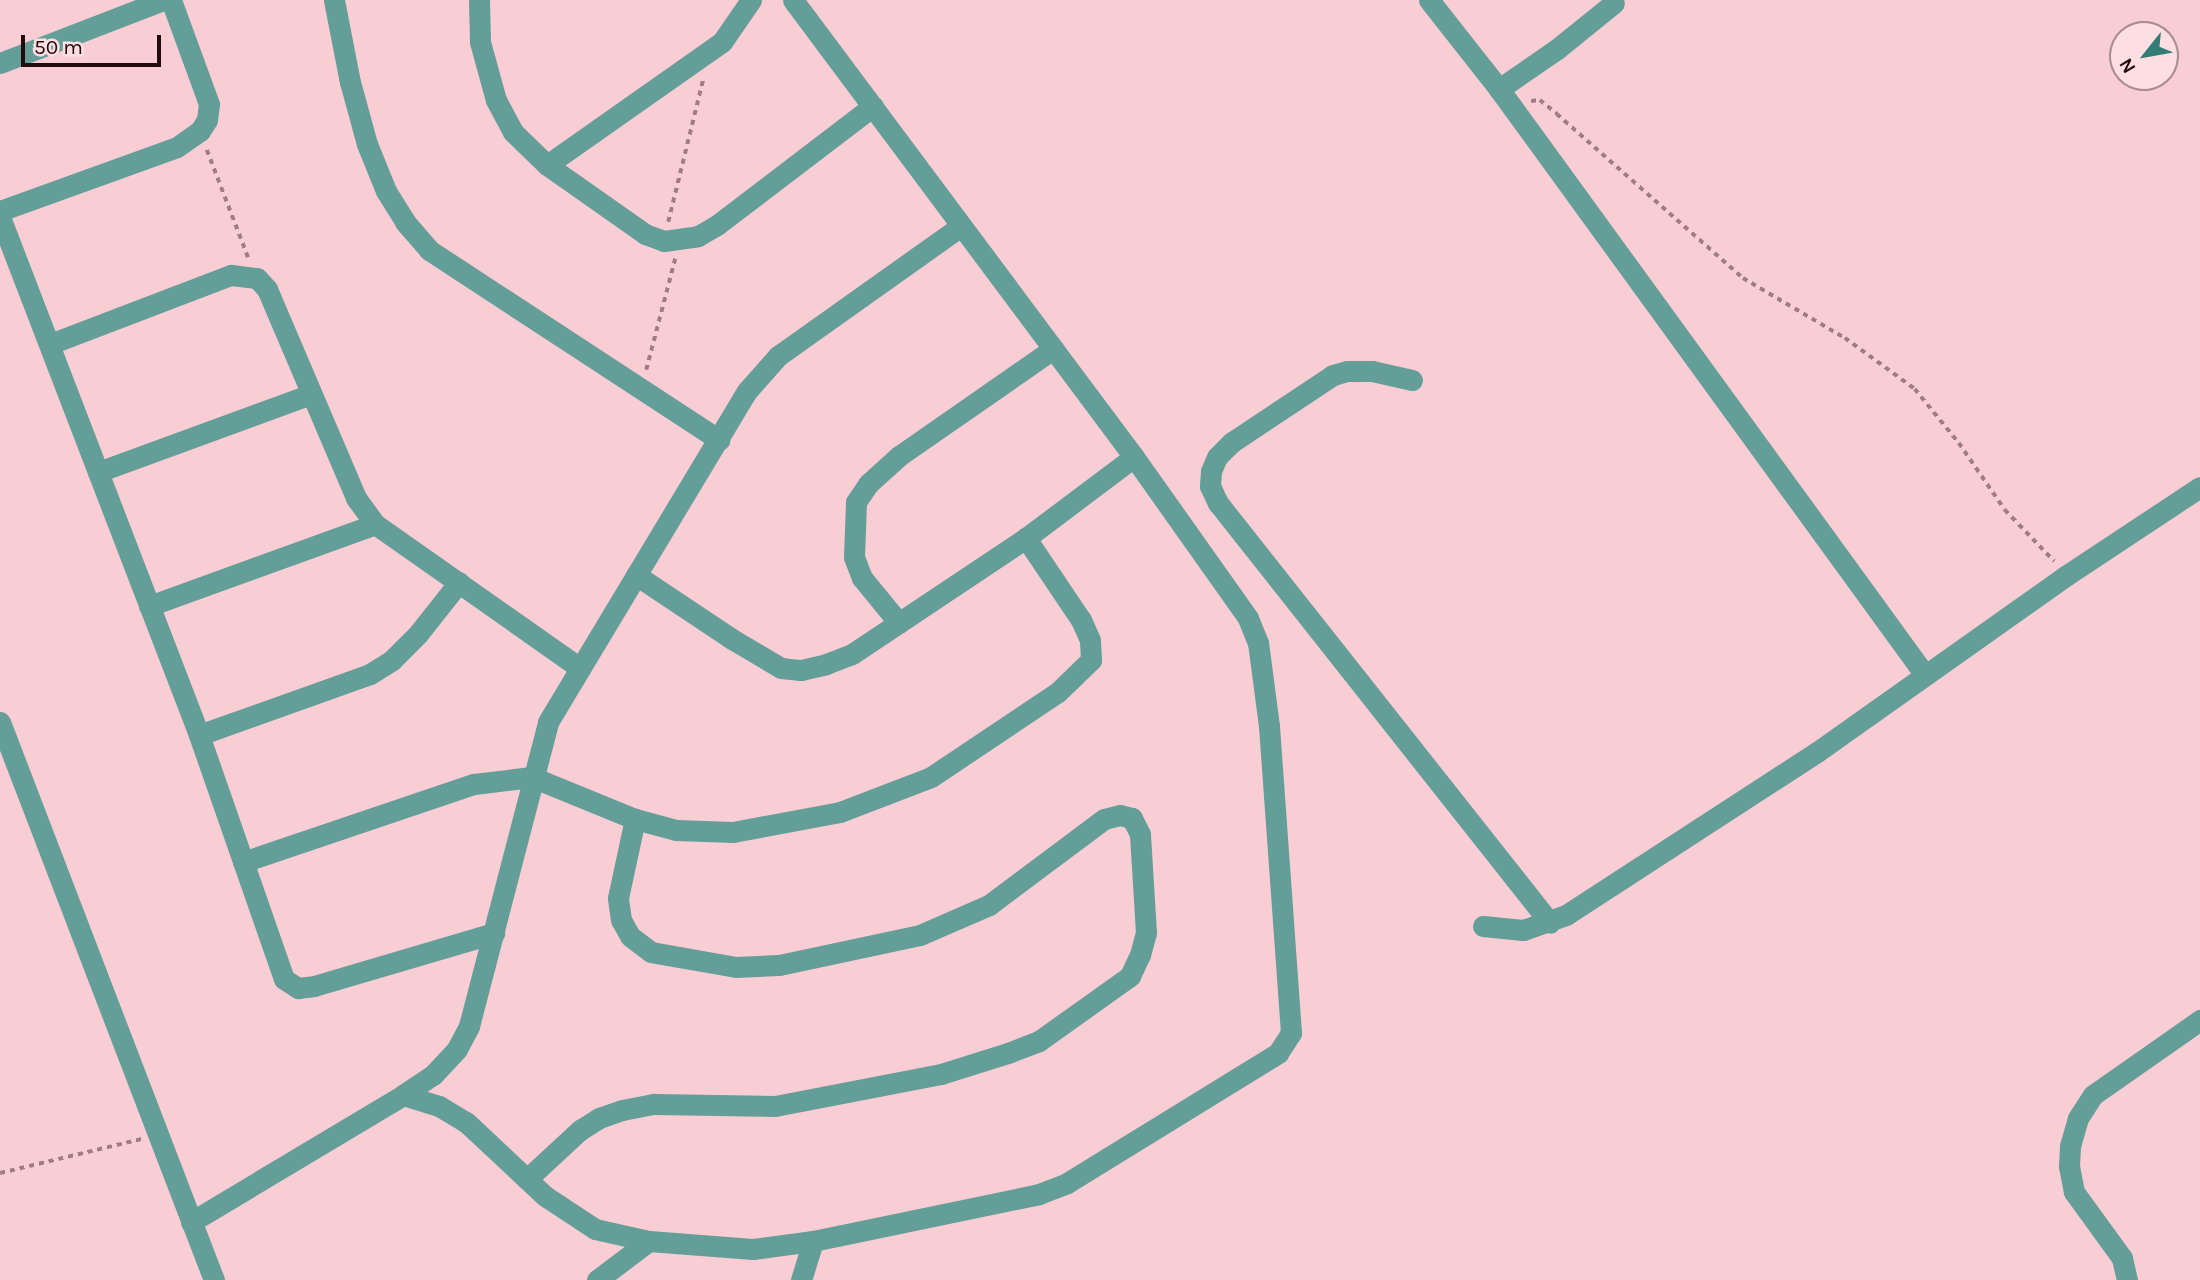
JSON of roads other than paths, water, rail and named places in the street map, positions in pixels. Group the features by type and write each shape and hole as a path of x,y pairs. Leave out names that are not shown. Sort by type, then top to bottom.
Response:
{"street":[{"path":"0,63 163,0"},
{"path":"0,211 177,147 200,131 207,120 209,104 171,0"},
{"path":"334,0 350,82 367,144 386,191 405,222 429,250 719,440"},
{"path":"479,0 480,42 496,100 513,132 547,165 645,234 672,241 698,236 717,225 873,106"},
{"path":"547,165 710,52 736,26 751,0"},
{"path":"403,1095 439,1106 466,1122 568,1214 595,1229 622,1238 753,1249 813,1241 895,1222 1017,1200 1067,1183 1278,1054 1291,1033 1269,726 1258,643 1248,618 1135,457 793,0"},
{"path":"1429,0 1504,97 1925,675"},
{"path":"1504,97 1614,3"},
{"path":"0,217 199,735 284,979 298,988 494,933"},
{"path":"191,1222 403,1095 433,1075 457,1049 469,1026 548,722 747,391 778,356 961,226"},
{"path":"50,344 231,275 257,278 267,289 356,498 375,524 580,668"},
{"path":"899,623 862,578 854,557 856,502 868,484 899,456 1053,349"},
{"path":"1412,380 1372,371 1347,371 1334,375 1232,442 1217,457 1211,471 1210,486 1218,503 1550,923"},
{"path":"98,472 312,394"},
{"path":"636,575 781,668 801,670 852,654 1026,538 1135,457"},
{"path":"1483,926 1524,930 1550,923 1816,752 2067,575 2200,487"},
{"path":"149,606 375,524"},
{"path":"243,862 474,784 532,777 635,819 676,830 733,832 840,812 931,777 1058,692 1091,660 1090,640 1081,620 1026,538"},
{"path":"199,735 370,674 392,660 418,634 459,582"},
{"path":"0,722 214,1280"},
{"path":"527,1179 580,1130 599,1118 622,1110 654,1104 775,1106 941,1074 980,1064 1029,1045 1100,1000 1130,976 1146,933 1140,834 1132,818 1120,815 1104,820 989,905 920,935 779,965 736,967 651,952 631,936 621,920 618,898 635,819"},
{"path":"2127,1280 2122,1258 2074,1192 2069,1166 2070,1146 2078,1118 2094,1095 2200,1020"},
{"path":"597,1280 649,1241"},
{"path":"801,1280 813,1241"}]}
